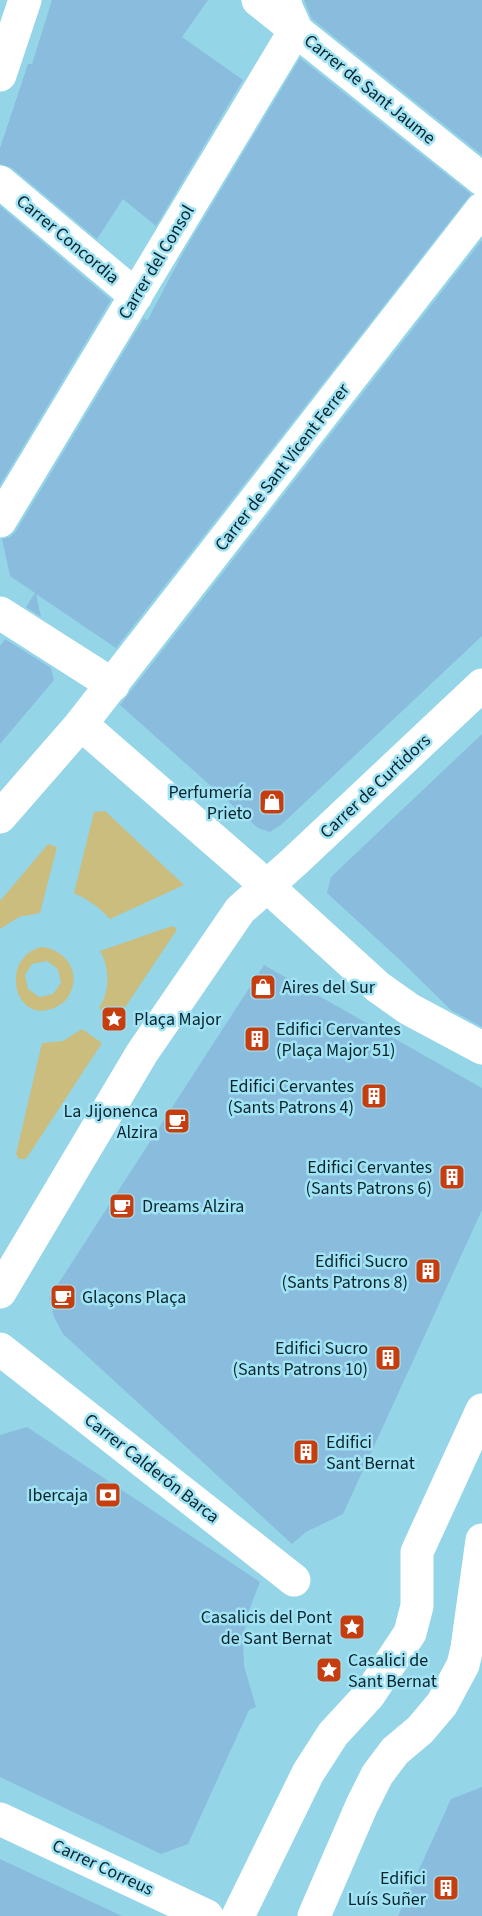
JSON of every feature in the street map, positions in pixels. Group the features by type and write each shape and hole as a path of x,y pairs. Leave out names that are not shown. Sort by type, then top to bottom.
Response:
{"street":[{"path":"4,53 25,0"},
{"name":"Carrer de Sant Jaume","path":"258,0 291,15 482,179"},
{"name":"Carrer del Consol","path":"0,521 136,296 291,15"},
{"name":"Carrer Concordia","path":"0,182 136,296"},
{"name":"Carrer de Sant Vicent Ferrer","path":"81,724 482,210"},
{"path":"0,613 113,685"},
{"name":"Carrer de Curtidors","path":"0,1292 142,1053 240,910 482,685"},
{"path":"0,817 81,724 267,886 378,987 409,1009 482,1048"},
{"name":"Carrer Calderón Barca","path":"5,1353 294,1580"},
{"path":"238,1916 308,1773 333,1734 369,1695 410,1633 417,1606 417,1552 482,1410"},
{"path":"314,1916 377,1775 395,1751 420,1730 442,1704 463,1665 482,1540"},
{"name":"Carrer Correus","path":"0,1818 207,1916"}],"shaded area":[{"path":"105,811 184,885 110,919 94,904 74,893 94,812"},
{"path":"48,844 57,847 40,913 19,917 0,929 0,901"},
{"path":"172,926 176,928 176,931 116,1021 99,1008 107,987 106,965 100,951"},
{"path":"42,947 51,949 70,964 74,979 72,988 68,997 60,1005 40,1011 28,1007 21,999 16,987 16,975 20,963 29,953","holes":["47,961 58,969 61,983 53,994 39,997 28,989 25,975 32,964"]},
{"path":"82,1029 102,1043 26,1159 19,1159 16,1154 42,1043 63,1041"}],"building":[{"path":"52,0 208,0 182,37 243,80 156,226 123,199 97,239 12,168 0,164 0,148 28,64 32,64"},
{"path":"304,0 482,0 482,155 312,19"},
{"path":"300,58 471,194 116,648 36,594 41,617 26,607 35,593 10,576 2,539 10,537 16,531 144,318 147,321 183,253"},
{"path":"0,206 111,300 0,485"},
{"path":"482,240 482,636 281,825 270,832 258,828 120,705"},
{"path":"5,639 51,668 54,680 0,744 0,646"},
{"path":"482,734 482,1027 451,1010 327,893 331,877"},
{"path":"264,965 482,1088 482,1210 343,1514 306,1532 292,1544 63,1334 54,1317 49,1298"},
{"path":"27,1427 260,1582 248,1613 243,1640 244,1666 256,1707 249,1710 188,1844 161,1854 0,1777 0,1435"},
{"name":"Edifici Luís Suñer","path":"482,1787 482,1916 398,1916 451,1799"},
{"path":"0,1859 122,1916 0,1916"}],"place":[{"name":"Perfumería Prieto","path":"272,802"},
{"name":"Aires del Sur","path":"263,987"},
{"name":"Plaça Major","path":"114,1019"},
{"name":"Edifici Cervantes (Plaça Major 51)","path":"257,1039"},
{"name":"Edifici Cervantes (Sants Patrons 4)","path":"374,1096"},
{"name":"La Jijonenca Alzira","path":"177,1121"},
{"name":"Edifici Cervantes (Sants Patrons 6)","path":"452,1177"},
{"name":"Dreams Alzira","path":"122,1206"},
{"name":"Edifici Sucro (Sants Patrons 8)","path":"428,1271"},
{"name":"Glaçons Plaça","path":"63,1297"},
{"name":"Edifici Sucro (Sants Patrons 10)","path":"388,1358"},
{"name":"Edifici Sant Bernat","path":"306,1452"},
{"name":"Ibercaja","path":"108,1495"},
{"name":"Casalicis del Pont de Sant Bernat","path":"352,1627"},
{"name":"Casalici de Sant Bernat","path":"329,1670"},
{"name":"Edifici Luís Suñer","path":"446,1888"}]}
